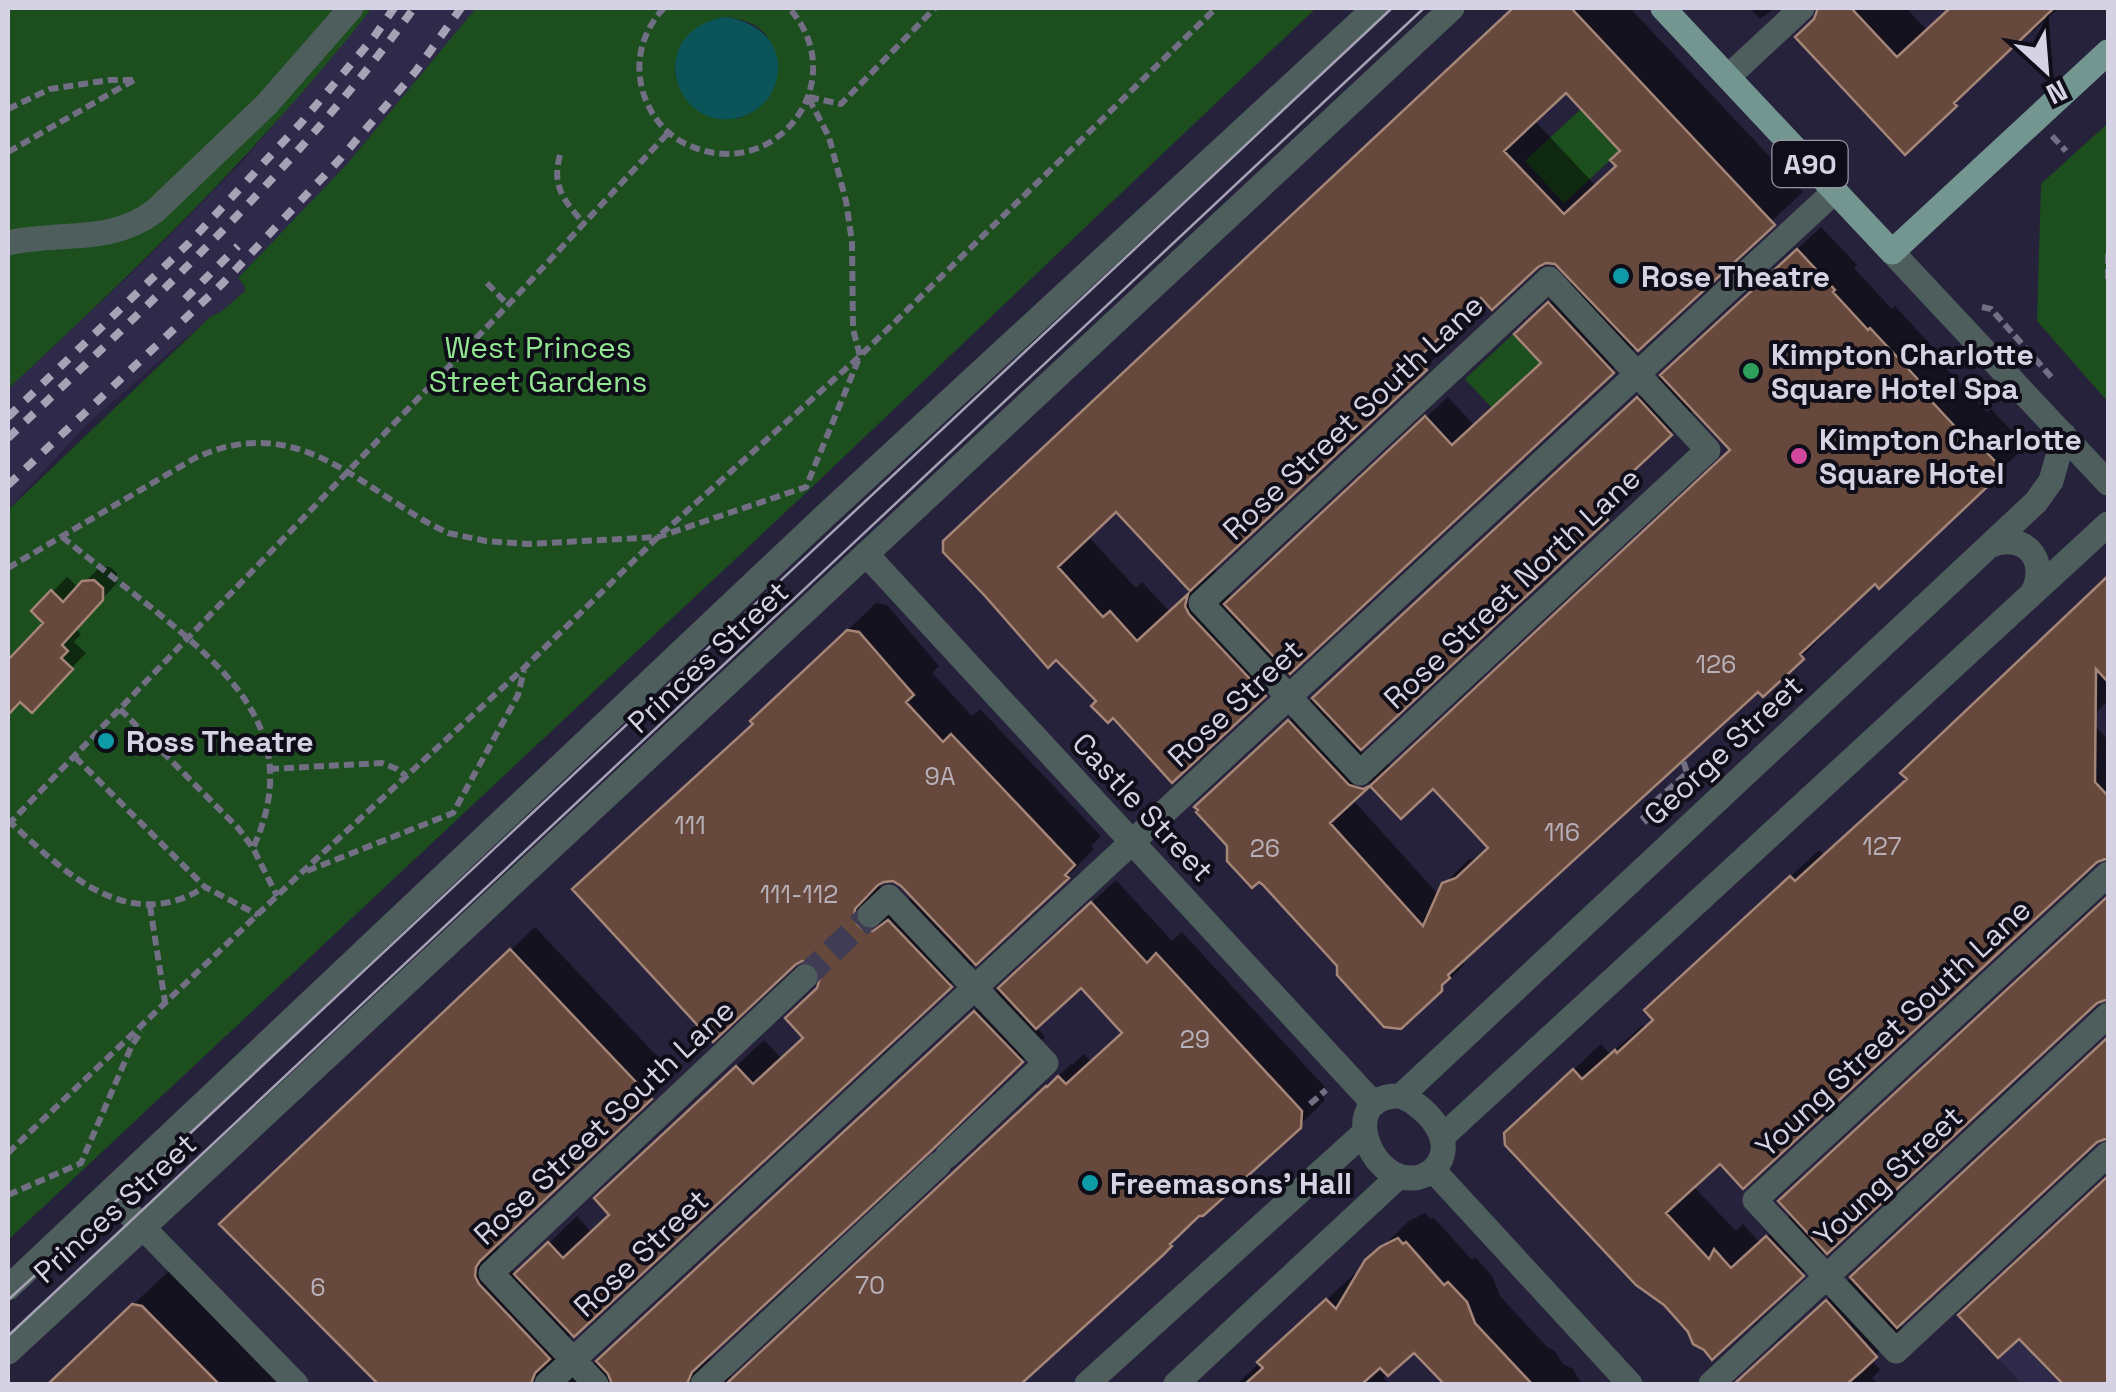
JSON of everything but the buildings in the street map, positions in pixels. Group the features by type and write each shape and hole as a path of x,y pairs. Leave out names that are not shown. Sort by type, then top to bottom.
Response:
{"main road":[{"name":"A90","path":"1663,8 1892,252"},
{"path":"1892,252 2108,52"}],"street":[{"path":"8,243 33,237 99,234 138,224 268,104 351,8"},
{"name":"Princes Street","path":"8,1288 828,512 1375,8"},
{"name":"Princes Street","path":"8,1352 1452,8"},
{"path":"1728,77 1802,8"},
{"name":"Rose Street","path":"547,1384 975,988 1125,835 1289,697 1835,191"},
{"path":"1892,252 2108,483"},
{"name":"Rose Street South Lane","path":"1289,697 1201,603 1526,300 1549,279 1638,374"},
{"name":"Rose Street North Lane","path":"1289,697 1360,773 1708,450 1638,374"},
{"name":"George Street","path":"1374,1104 1387,1097 1401,1096 2036,502 2051,481 2064,435"},
{"path":"1442,1137 2108,524"},
{"path":"1989,546 2010,541 2030,551 2039,572 2033,592"},
{"name":"Castle Street","path":"866,554 1374,1104"},
{"name":"Young Street South Lane","path":"1826,1277 1754,1200 2108,874"},
{"path":"703,1384 1046,1063 889,897 870,915"},
{"name":"Rose Street South Lane","path":"573,1360 491,1273 805,976"},
{"name":"Young Street","path":"1711,1384 2108,1014"},
{"path":"1374,1104 1366,1114 1364,1133 1376,1158 1398,1176 1413,1178 1433,1170 1442,1154 1442,1137 1426,1112 1401,1096"},
{"path":"1087,1384 1364,1133"},
{"path":"1826,1277 1896,1351 2108,1154"},
{"path":"1433,1170 1630,1384"},
{"path":"1176,1384 1398,1176"},
{"path":"108,1193 296,1384"},
{"path":"573,1360 596,1384"}],"path":[{"path":"664,8 655,12 641,48 640,84 654,116 668,134 702,151 724,154 766,145 784,133 808,97 814,64 806,31 789,8"},
{"path":"808,97 841,104 932,8"},
{"path":"8,1153 658,537 860,356 1216,8"},
{"path":"806,31 816,27"},
{"path":"8,109 50,90 134,80 8,152"},
{"path":"8,568 218,447 258,442 327,459 430,524 486,541 528,544 658,537 806,486 860,356 853,329 852,242 846,200 829,137 808,97"},
{"path":"205,887 182,899 150,906 120,900 89,886 52,861 8,822 120,710 668,134"},
{"path":"560,156 558,186 564,200 585,225"},
{"path":"2108,254 2108,284"},
{"path":"487,283 508,305"},
{"path":"62,537 189,638 244,696 260,725 269,769 268,799 252,848"},
{"path":"301,873 456,816 518,695 524,667"},
{"path":"120,710 239,829 277,896"},
{"path":"74,757 205,887 258,915"},
{"path":"1648,823 1641,814 1687,773 1683,760 1699,776"},
{"path":"269,769 382,763 406,776"},
{"path":"150,906 166,1004"},
{"path":"8,1195 83,1165 132,1044 155,1014"}],"shaded area":[{"path":"372,8 476,8 347,164 239,278 245,290 86,425 8,510 8,389 131,274 242,162"},
{"path":"724,17 749,24 768,38 774,47 778,71 773,90 759,108 744,116 721,119 701,113 686,100 677,82 676,62 682,43 698,27"},
{"path":"2026,1333 2094,1360 2108,1347 2108,1384 2022,1384 1998,1358"}],"green space":[{"path":"8,8 372,8 198,206 8,389"},
{"name":"West Princes Street Gardens","path":"476,8 1316,8 809,490 8,1240 8,510 209,318 245,291 238,278 347,164","holes":["724,17 763,32 773,59 763,102 737,119 675,75 679,52 688,38"]},
{"path":"1581,109 1620,151 1564,203 1525,161"},
{"path":"2108,123 2108,402 2037,321 2041,184"},
{"path":"1514,333 1541,363 1492,408 1465,379"}],"tunnel":[{"path":"805,977 870,915"}],"tram line":[{"path":"8,1300 1392,8"},
{"path":"8,1336 1424,8"}],"railway":[{"path":"8,417 189,243 300,124 394,8"},
{"path":"8,438 272,179 322,124 414,8"},
{"path":"8,485 223,283 340,159 416,71 461,8"},
{"path":"185,299 238,246"}],"place":[{"name":"Rose Theatre","path":"1621,276"},
{"name":"Kimpton Charlotte Square Hotel Spa","path":"1751,371"},
{"name":"Kimpton Charlotte Square Hotel","path":"1799,456"},
{"name":"Ross Theatre","path":"106,741"},
{"name":"Freemasons' Hall","path":"1090,1183"}]}
